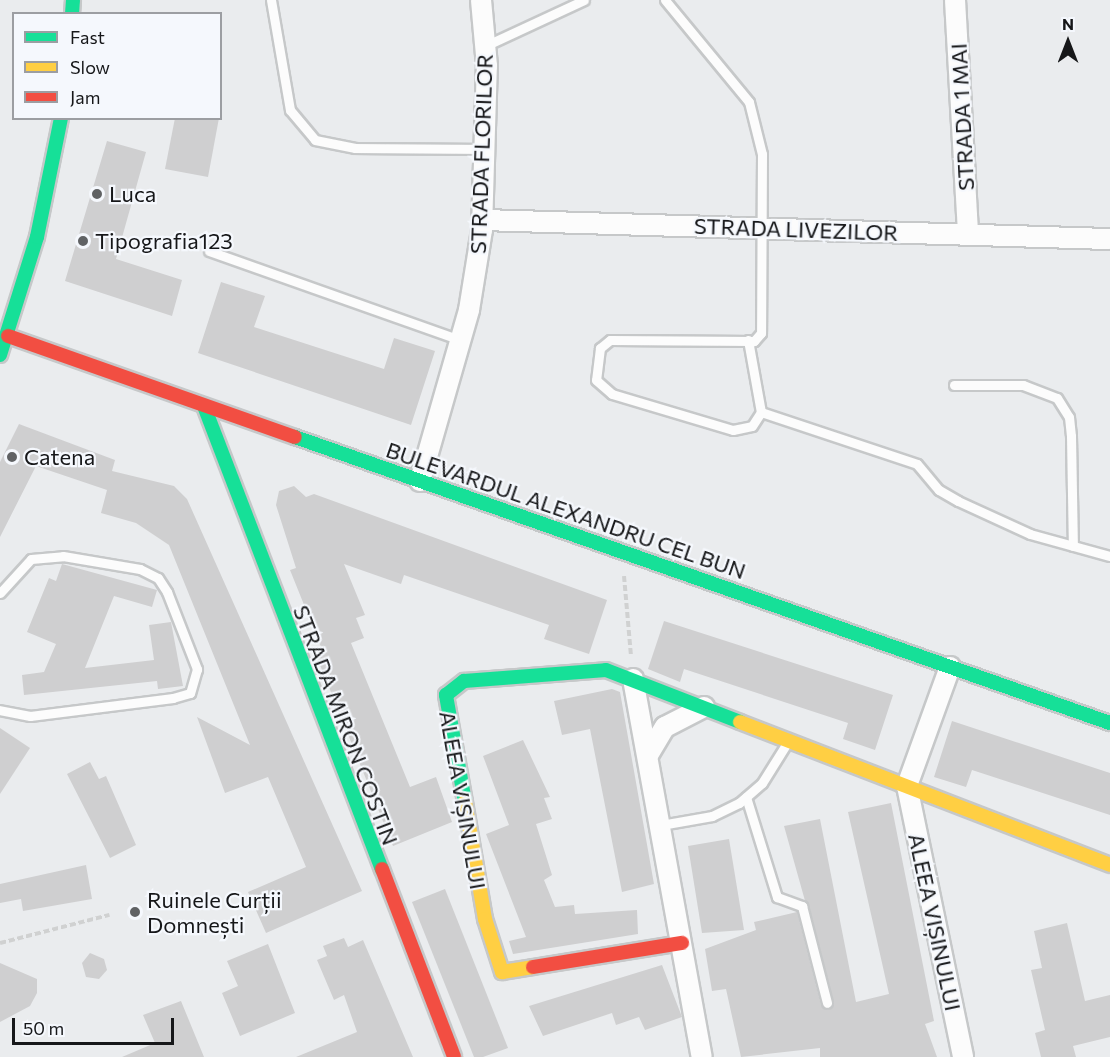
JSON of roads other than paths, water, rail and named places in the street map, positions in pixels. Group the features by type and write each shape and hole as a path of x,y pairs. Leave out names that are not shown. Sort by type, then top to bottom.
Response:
{"street":[{"name":"STRADA FLORILOR","path":"420,481 461,340 483,219 485,46 481,0"},
{"name":"STRADA 1 MAI","path":"955,0 968,235"},
{"path":"0,355 8,336 47,200 62,120"},
{"name":"STRADA LIVEZILOR","path":"483,219 1110,239"},
{"name":"BULEVARDUL ALEXANDRU CEL BUN","path":"8,336 1110,723"},
{"name":"STRADA MIRON COSTIN","path":"204,406 454,1057"},
{"path":"907,786 950,667"},
{"name":"ALEEA VIȘINULUI","path":"682,943 502,972 485,919 446,694 464,681 538,672 597,669 633,679 1110,866"},
{"path":"633,679 702,1057"},
{"path":"648,755 664,727 704,707"},
{"name":"ALEEA VIȘINULUI","path":"907,786 963,1057"}],"lane":[{"path":"271,0 290,110 315,140 355,148 485,149"},
{"path":"485,46 584,0"},
{"path":"665,0 749,102 762,154 761,333 759,339 748,340 610,340 600,348 596,380 612,394 734,429 752,426 761,412 748,340"},
{"path":"209,251 461,340"},
{"path":"954,385 1023,385 1057,398 1069,417 1073,546"},
{"path":"761,412 916,464 939,490 958,501 1030,534 1110,556"},
{"path":"0,593 31,559 63,556 140,569 158,578 167,592 197,669 190,693 173,699 30,716 0,710"},
{"path":"661,825 712,816 746,797 789,740"},
{"path":"746,797 777,897 802,906 827,1003"}],"place":[{"name":"Luca","path":"97,194"},
{"name":"Tipografia123","path":"83,241"},
{"name":"Catena","path":"12,457"},
{"name":"Ruinele Curții Domnești","path":"135,912"}]}
